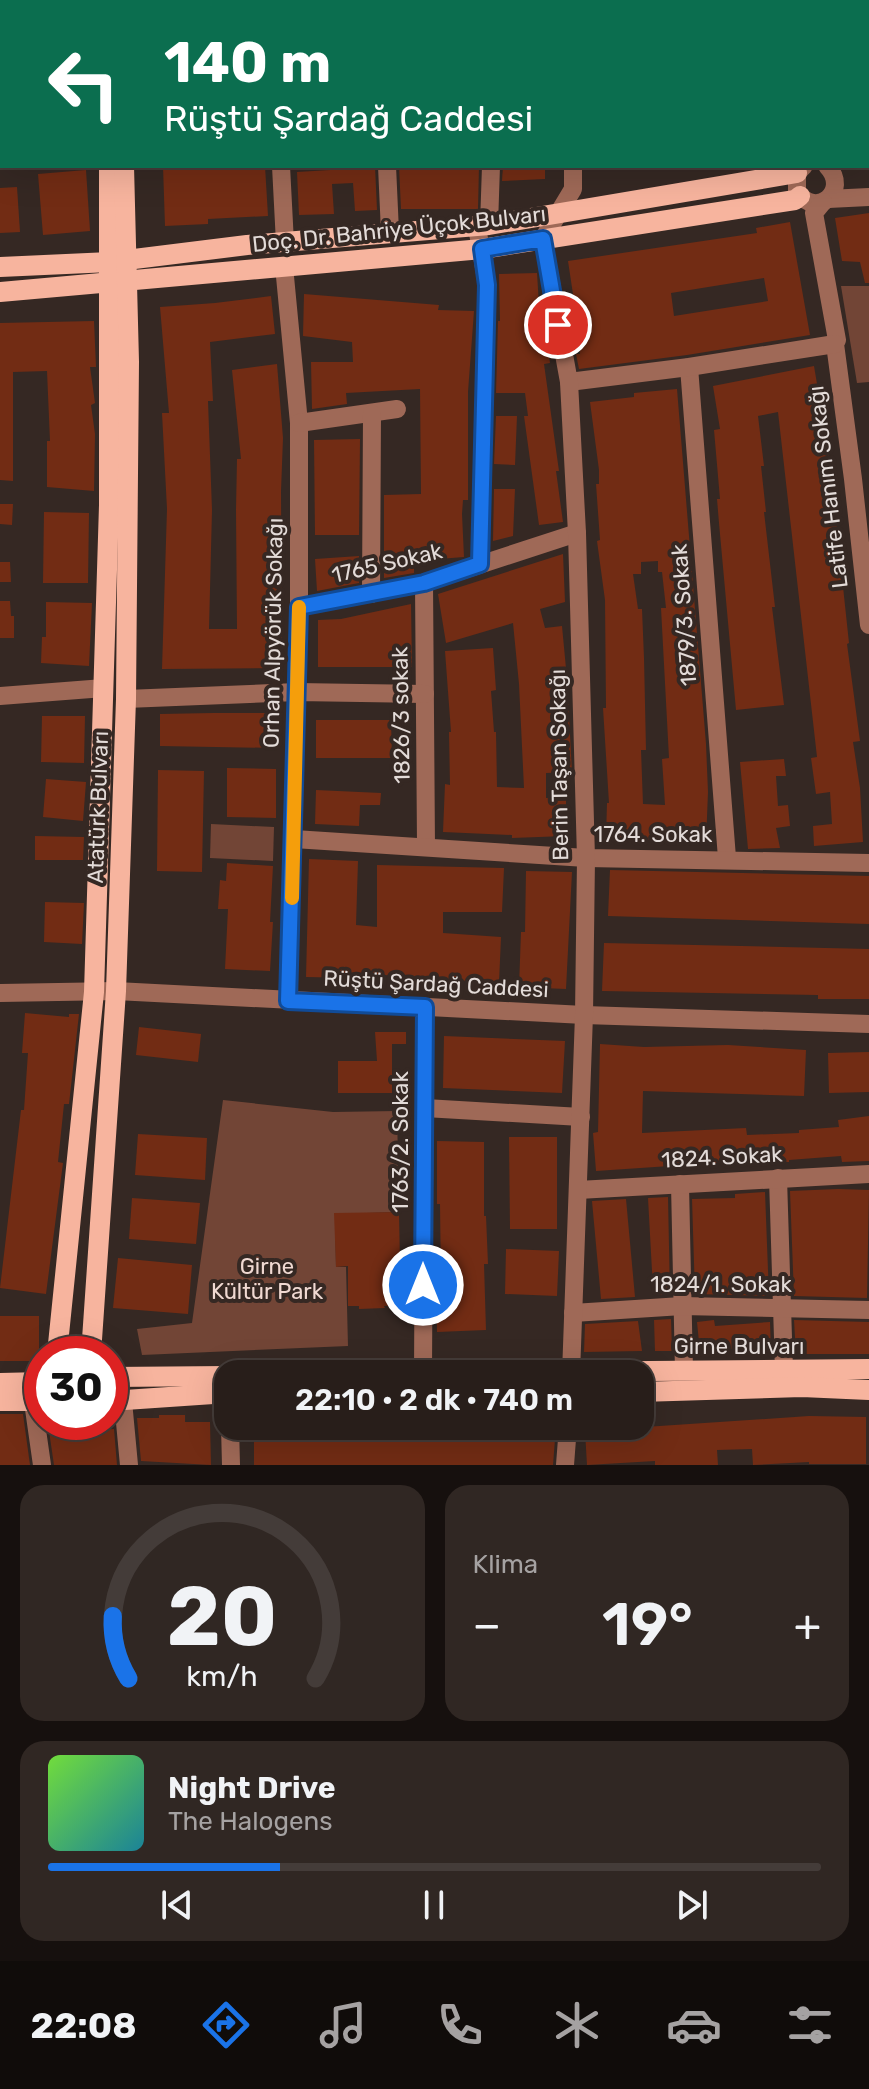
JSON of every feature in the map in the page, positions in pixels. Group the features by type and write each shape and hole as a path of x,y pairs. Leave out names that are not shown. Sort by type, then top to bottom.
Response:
{"main road":[{"path":"109,168 118,271"},
{"path":"118,271 124,168"},
{"name":"Doç. Dr. Bahriye Üçok Bulvarı","path":"0,292 285,243 481,226 560,214 801,168"},
{"name":"Doç. Dr. Bahriye Üçok Bulvarı","path":"0,267 118,271 284,266 482,249 814,199"},
{"name":"Atatürk Bulvarı","path":"59,1336 94,992 118,271"},
{"name":"Atatürk Bulvarı","path":"92,1336 116,991 126,699 129,362 118,271"},
{"name":"Girne Bulvarı","path":"654,1372 869,1369"},
{"path":"128,1377 214,1376"},
{"path":"0,1383 24,1382"},
{"name":"Girne Bulvarı","path":"654,1392 802,1387 869,1390"},
{"path":"128,1400 214,1394"},
{"path":"0,1401 24,1402"}],"street":[{"path":"281,168 285,243"},
{"path":"387,168 390,232"},
{"path":"480,564 487,285 478,233 491,168"},
{"path":"543,239 573,189 573,168"},
{"path":"801,168 795,185 814,199 869,197"},
{"path":"814,199 833,194 836,182 828,168"},
{"name":"Latife Hanım Sokağı","path":"814,199 837,340 835,344 861,478 869,625"},
{"name":"Berin Taşan Sokağı","path":"543,239 569,382 577,533 586,858 581,1117 571,1360"},
{"name":"Orhan Alpyörük Sokağı","path":"284,266 299,423 299,607 288,1001"},
{"path":"569,382 835,344"},
{"name":"1879/3. Sokak","path":"689,367 727,858"},
{"path":"299,423 397,409"},
{"path":"371,594 372,414"},
{"name":"1765 Sokak","path":"299,607 424,583 577,533"},
{"name":"1826/3 sokak","path":"424,583 426,846"},
{"path":"0,696 104,688"},
{"path":"126,699 297,692 425,694"},
{"name":"1764. Sokak","path":"294,839 586,858 727,858 869,863"},
{"name":"Rüştü Şardağ Caddesi","path":"0,993 116,991 584,1015 869,1024"},
{"name":"1763/2. Sokak","path":"423,1360 425,1007"},
{"path":"425,1108 581,1117"},
{"name":"1824. Sokak","path":"578,1190 869,1174"},
{"path":"778,1178 784,1370"},
{"path":"680,1184 684,1371"},
{"name":"1824/1. Sokak","path":"573,1313 682,1306 869,1310"},
{"path":"40,1440 42,1465"},
{"path":"124,1440 129,1465"},
{"path":"230,1440 231,1465"},
{"path":"565,1465 567,1440"}],"green space":[{"path":"841,286 869,286 869,382 857,383"},
{"path":"211,824 274,827 273,861 210,858"},
{"name":"Girne Kültür Park","path":"223,1100 333,1112 397,1111 399,1212 335,1214 336,1267 346,1267 348,1346 142,1355 137,1329 192,1323"}],"building":[{"path":"163,168 265,168 268,216 208,219 208,224 165,226"},
{"path":"375,168 377,210 355,211 353,183 332,184 334,214 299,215 297,172"},
{"path":"399,168 479,168 478,209 401,209"},
{"path":"503,168 545,168 545,179 502,181"},
{"path":"86,170 90,231 43,235 38,174"},
{"path":"17,187 20,232 0,233 0,188"},
{"path":"869,213 869,283 865,283 860,262 842,261 835,218"},
{"path":"790,222 810,335 579,369 576,314 568,261 757,233 756,228","holes":["764,278 768,301 674,316 671,293"]},
{"path":"537,273 540,321 544,320 550,363 544,364 563,522 539,525 524,416 528,416 525,393 496,393 499,274"},
{"path":"304,294 439,305 438,310 474,311 468,392 468,500 463,500 462,514 464,557 414,561 414,573 384,578 384,495 421,494 420,389 346,393 347,404 312,409 311,362 353,362 352,342 303,336"},
{"path":"271,296 275,334 210,342 213,401 208,401 212,510 209,629 237,629 237,459 241,459 232,370 277,364 283,438 282,668 162,669 167,509 162,413 169,413 160,307"},
{"path":"94,321 96,367 90,367 95,403 91,405 95,434 94,491 47,487 47,441 50,441 47,371 13,372 13,481 0,480 0,323"},
{"path":"814,366 829,455 847,644 860,741 853,742 863,842 814,846 813,826 832,824 830,792 816,794 811,758 817,757 778,412 758,416 764,466 761,466 764,512 775,607 772,607 784,705 736,710 717,499 720,499 714,430 720,429 713,386"},
{"path":"677,389 706,744 706,842 606,838 609,803 603,708 606,708 605,600 597,541 600,540 596,484 599,484 599,470 590,402 634,397 634,393","holes":["658,561 658,572 662,572 666,608 661,608 669,758 662,759 665,805 643,804 641,750 646,750 642,609 638,609 633,574 641,574 641,562"]},
{"path":"496,416 517,416 515,465 494,464"},
{"path":"360,439 359,535 315,535 314,440"},
{"path":"494,489 515,489 513,536 493,541"},
{"path":"0,504 13,504 12,525 0,524"},
{"path":"44,512 89,513 88,583 43,583"},
{"path":"563,554 565,602 540,609 545,628 562,626 572,772 546,773 546,798 566,797 566,836 512,838 512,835 443,832 445,784 450,785 451,732 445,651 493,648 496,690 491,691 496,732 497,787 524,788 513,623 446,643 438,594"},
{"path":"359,556 359,583 317,591 315,559"},
{"path":"0,562 10,562 11,582 0,582"},
{"path":"0,601 10,601 14,638 0,638"},
{"path":"46,602 92,603 89,666 41,663 42,637 46,637"},
{"path":"411,604 412,667 318,667 318,620 341,619"},
{"path":"277,713 277,748 160,746 160,714"},
{"path":"42,716 85,716 84,763 41,762"},
{"path":"316,720 391,720 392,758 316,758"},
{"path":"784,759 786,776 776,776 778,806 788,805 790,826 776,828 780,848 748,849 740,762"},
{"path":"227,768 276,769 276,818 227,817"},
{"path":"158,770 204,771 202,872 157,871"},
{"path":"46,779 86,782 83,821 43,817"},
{"path":"316,790 381,793 380,805 360,805 359,826 315,824"},
{"path":"35,836 84,837 83,860 35,860"},
{"path":"309,859 358,861 356,925 377,927 377,865 504,868 502,912 443,912 443,933 501,937 499,983 355,973 355,978 306,977"},
{"path":"227,863 273,866 270,971 225,969 228,909 218,909 220,880 226,881"},
{"path":"610,870 869,876 869,924 608,916"},
{"path":"526,871 572,872 566,989 519,987 521,932 525,932"},
{"path":"45,902 84,903 82,944 44,942"},
{"path":"604,943 869,949 869,999 818,999 818,995 602,991"},
{"path":"25,1013 69,1017 69,1014 79,1014 69,1104 64,1104 58,1162 63,1163 46,1294 0,1288 21,1110 24,1110 28,1053 22,1053"},
{"path":"139,1027 201,1034 198,1062 136,1055"},
{"path":"375,1032 406,1032 406,1044 392,1044 392,1093 338,1093 338,1061 377,1061"},
{"path":"444,1036 565,1041 562,1093 443,1088"},
{"path":"600,1044 644,1047 728,1045 806,1050 804,1096 643,1091 642,1133 746,1128 747,1135 799,1133 799,1130 839,1127 838,1120 869,1116 869,1161 842,1162 841,1156 789,1162 714,1163 596,1171 593,1133 598,1132"},
{"path":"869,1052 869,1092 829,1093 828,1053"},
{"path":"138,1134 207,1138 205,1180 135,1175"},
{"path":"509,1137 557,1137 557,1229 510,1229"},
{"path":"437,1141 484,1142 484,1216 488,1264 484,1264 486,1330 437,1332 436,1284 441,1283"},
{"path":"869,1190 867,1298 794,1296 790,1191"},
{"path":"765,1192 769,1296 695,1294 692,1199 735,1198 735,1194"},
{"path":"668,1197 670,1295 659,1295 652,1271 648,1198"},
{"path":"132,1198 200,1203 196,1244 129,1239"},
{"path":"626,1199 635,1297 601,1299 592,1201"},
{"path":"399,1212 400,1264 395,1264 399,1305 359,1309 359,1306 348,1306 348,1266 336,1267 334,1213"},
{"path":"506,1249 559,1251 557,1296 505,1294"},
{"path":"118,1258 192,1265 188,1314 113,1308"},
{"path":"0,1316 39,1316 39,1336 24,1336 24,1361 0,1361"},
{"path":"671,1319 672,1351 655,1351 654,1320"},
{"path":"714,1320 715,1326 770,1322 771,1352 757,1353 757,1349 739,1351 739,1348 700,1352 697,1322"},
{"path":"794,1320 869,1322 869,1354 796,1354"},
{"path":"638,1321 642,1351 584,1352 585,1324"},
{"path":"0,1414 23,1414 24,1440 27,1440 30,1465 0,1465"},
{"path":"159,1415 185,1415 185,1422 210,1422 211,1465 141,1461 137,1418 159,1418"},
{"path":"809,1416 866,1417 866,1464 809,1462 753,1465 752,1449 717,1450 718,1465 655,1465 655,1461 587,1465 586,1440 654,1440 654,1426"},
{"path":"50,1440 115,1440 117,1465 54,1465"},
{"path":"254,1440 555,1440 553,1465 254,1465"}],"slow traffic":[{"path":"292,898 299,607"}],"route":[{"path":"423,1285 425,1007 288,1001 299,607 424,583 480,564 487,285 482,249 543,239 558,325"}]}
